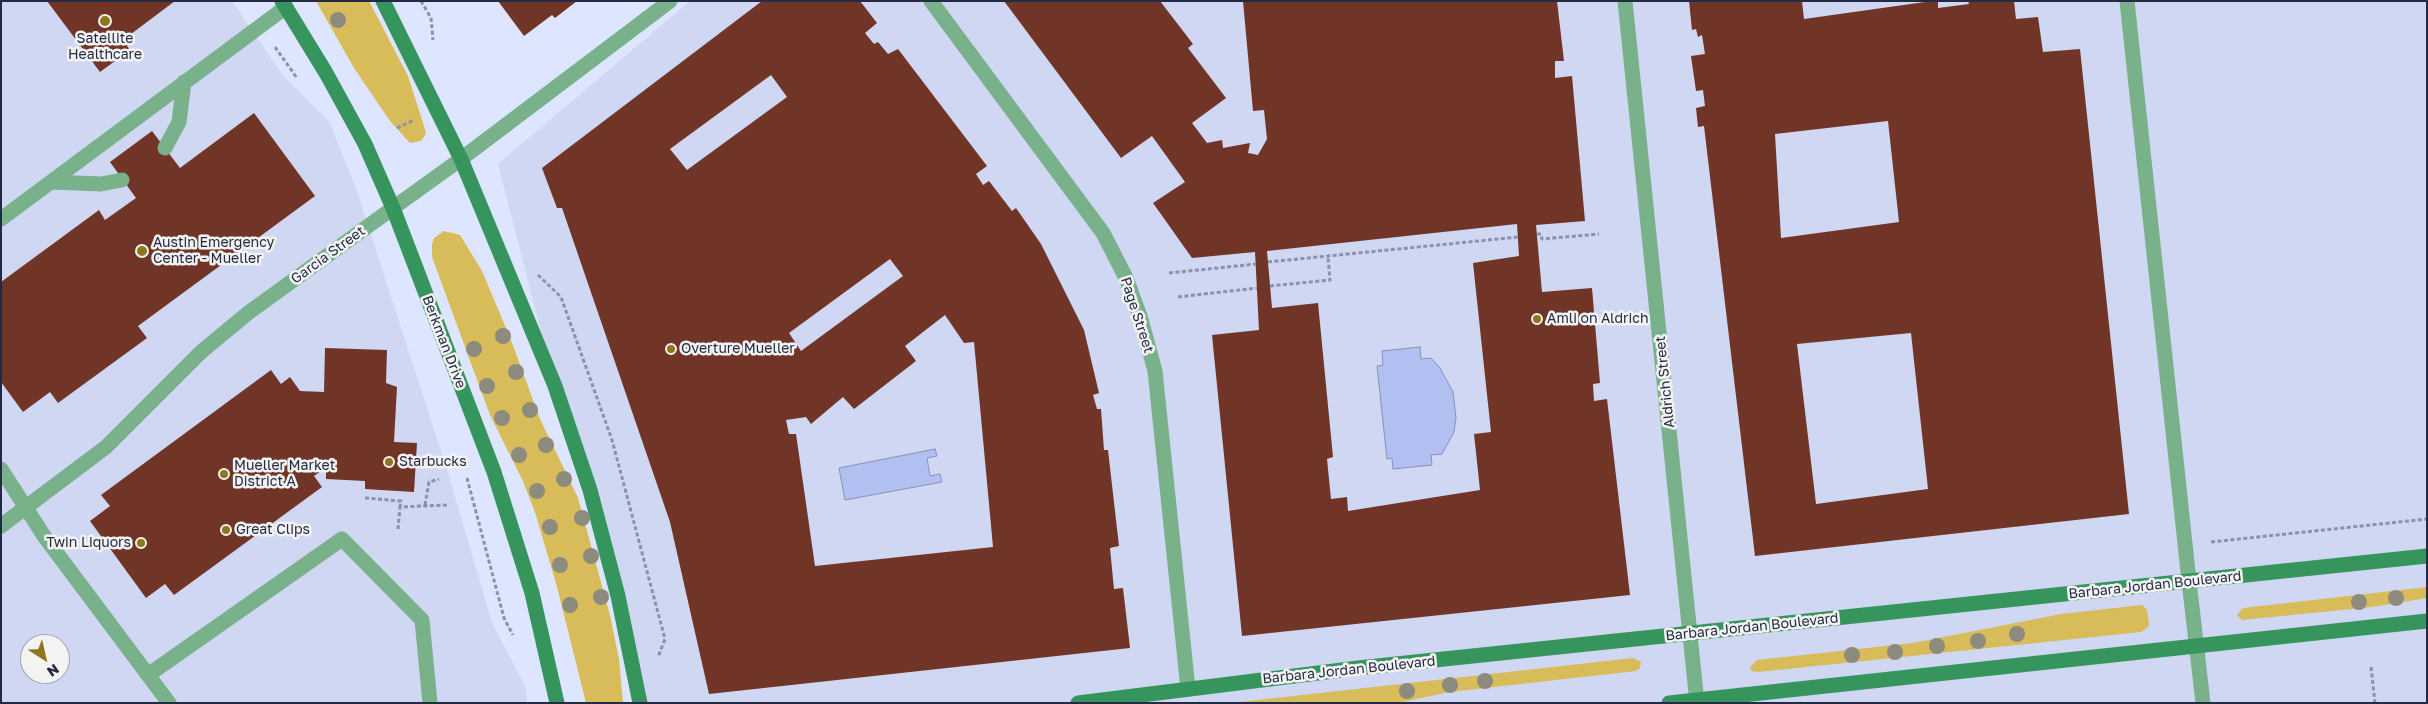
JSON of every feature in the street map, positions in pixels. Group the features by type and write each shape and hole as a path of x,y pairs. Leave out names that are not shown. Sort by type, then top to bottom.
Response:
{"street":[{"path":"383,1 462,159 555,386 590,490 618,596 640,703"},
{"name":"Garcia Street","path":"1,526 106,447 201,352 228,330 462,159 670,1"},
{"name":"Page Street","path":"931,1 1103,233 1126,278 1138,309 1155,371 1188,688"},
{"name":"Aldrich Street","path":"1625,1 1697,701"},
{"path":"2127,1 2203,703"},
{"path":"1,219 184,82 284,4"},
{"name":"Berkman Drive","path":"284,4 326,73 365,144 393,208 494,472 532,593 557,703"},
{"path":"165,148 179,122 184,82"},
{"path":"51,182 101,184 122,180"},
{"path":"1,469 26,508 169,703"},
{"path":"148,675 342,539 422,620 430,703"},
{"name":"Barbara Jordan Boulevard","path":"1078,703 1188,688 1691,633 2427,556"},
{"path":"1669,703 2427,621"}],"path":[{"path":"421,1 431,18"},
{"path":"397,128 421,116"},
{"path":"1537,234 1541,234 1542,239 1599,234"},
{"path":"1268,262 1518,237"},
{"path":"1270,286 1330,280 1328,256"},
{"path":"1169,273 1256,264"},
{"path":"1178,297 1257,288"},
{"path":"560,297 612,440 665,639 655,666"},
{"path":"466,476 504,618"},
{"path":"425,506 429,482 439,479"},
{"path":"365,498 401,501 398,528"},
{"path":"400,507 447,505"},
{"path":"2207,543 2427,519"},
{"path":"2370,667 2375,703"}],"shaded area":[{"path":"1,1 232,1 284,77 329,121 356,188 448,473 492,623 526,688 527,703 1,703"},
{"path":"316,1 369,1 408,76 426,134 421,141 410,143 390,121 354,68"},
{"path":"690,1 2427,1 2427,703 635,703 618,596 555,386 498,164"},
{"path":"444,231 460,235 482,271 511,340 540,419 578,498 610,615 619,659 623,703 586,703 557,587 535,512 522,479 490,415 432,257 434,238"},
{"path":"2427,587 2427,598 2372,607 2242,620 2237,615 2243,608"},
{"path":"2142,605 2147,610 2149,624 2141,632 1758,672 1752,671 1750,667 1757,660 1913,643 2061,614"},
{"path":"1633,658 1641,662 1640,668 1636,671 1450,692 1397,703 1231,703"}],"water":[{"path":"1420,347 1421,359 1431,358 1440,368 1453,392 1456,418 1454,432 1442,454 1431,455 1432,465 1393,469 1392,458 1387,459 1377,366 1383,365 1382,351"},
{"path":"935,449 937,456 927,458 930,476 940,474 942,482 845,500 839,468"}],"building":[{"name":"Satellite Healthcare","path":"47,1 175,1 123,40 130,50 100,72"},
{"path":"498,1 577,1 555,18 552,15 524,36"},
{"name":"Overture Mueller","path":"762,1 860,1 877,23 865,33 874,44 878,42 888,54 898,49 987,166 976,174 983,185 989,181 1012,211 1016,208 1041,244 1084,330 1099,393 1093,395 1097,409 1101,409 1104,450 1108,450 1119,546 1110,548 1114,589 1123,588 1130,648 709,694 670,522 562,208 557,208 542,168","holes":["771,75 787,97 687,170 670,149","890,259 903,276 801,351 789,333","945,315 964,343 974,342 993,547 815,566 796,434 789,434 786,420 806,417 811,424 843,397 854,409 916,361 905,346"]},
{"name":"Amli on Aldrich","path":"1004,1 1160,1 1193,44 1188,48 1226,98 1192,123 1207,143 1222,140 1223,148 1250,143 1248,153 1258,155 1267,139 1264,110 1253,111 1243,1 1557,1 1564,61 1555,61 1555,78 1572,76 1585,221 1536,225 1542,292 1592,288 1600,383 1593,384 1594,401 1607,399 1630,595 1242,636 1212,335 1259,330 1255,252 1192,258 1153,203 1185,182 1152,136 1121,158","holes":["1517,224 1519,256 1473,263 1491,432 1474,434 1480,490 1348,511 1347,497 1331,499 1327,459 1333,457 1318,303 1272,308 1267,251"]},
{"path":"1689,1 1802,1 1804,19 1932,1 1938,1 1938,8 1969,4 1968,1 2014,1 2016,19 2038,17 2043,52 2080,49 2129,514 1755,556 1704,126 1698,127 1696,108 1705,106 1703,90 1696,91 1691,56 1705,54 1702,35 1698,37 1696,29 1692,30","holes":["1888,121 1899,222 1781,238 1775,134","1911,333 1928,489 1816,504 1797,344"]},
{"name":"Austin Emergency Center - Mueller","path":"254,113 315,196 138,326 147,338 58,403 50,392 23,412 1,382 1,282 99,210 105,220 136,198 110,162 152,131 180,168"},
{"name":"Mueller Market District A","path":"325,348 387,350 386,383 397,387 394,442 417,443 414,492 365,489 365,481 326,479 326,471 321,471 314,476 322,487 174,595 165,584 146,598 90,521 110,506 101,495 271,370 281,384 290,377 300,391 324,392"}],"place":[{"name":"Satellite Healthcare","path":"105,21"},
{"name":"Austin Emergency Center - Mueller","path":"142,251"},
{"name":"Amli on Aldrich","path":"1537,319"},
{"name":"Overture Mueller","path":"671,349"},
{"name":"Starbucks","path":"389,462"},
{"name":"Mueller Market District A","path":"224,474"},
{"name":"Great Clips","path":"226,530"},
{"name":"Twin Liquors","path":"141,543"}]}
